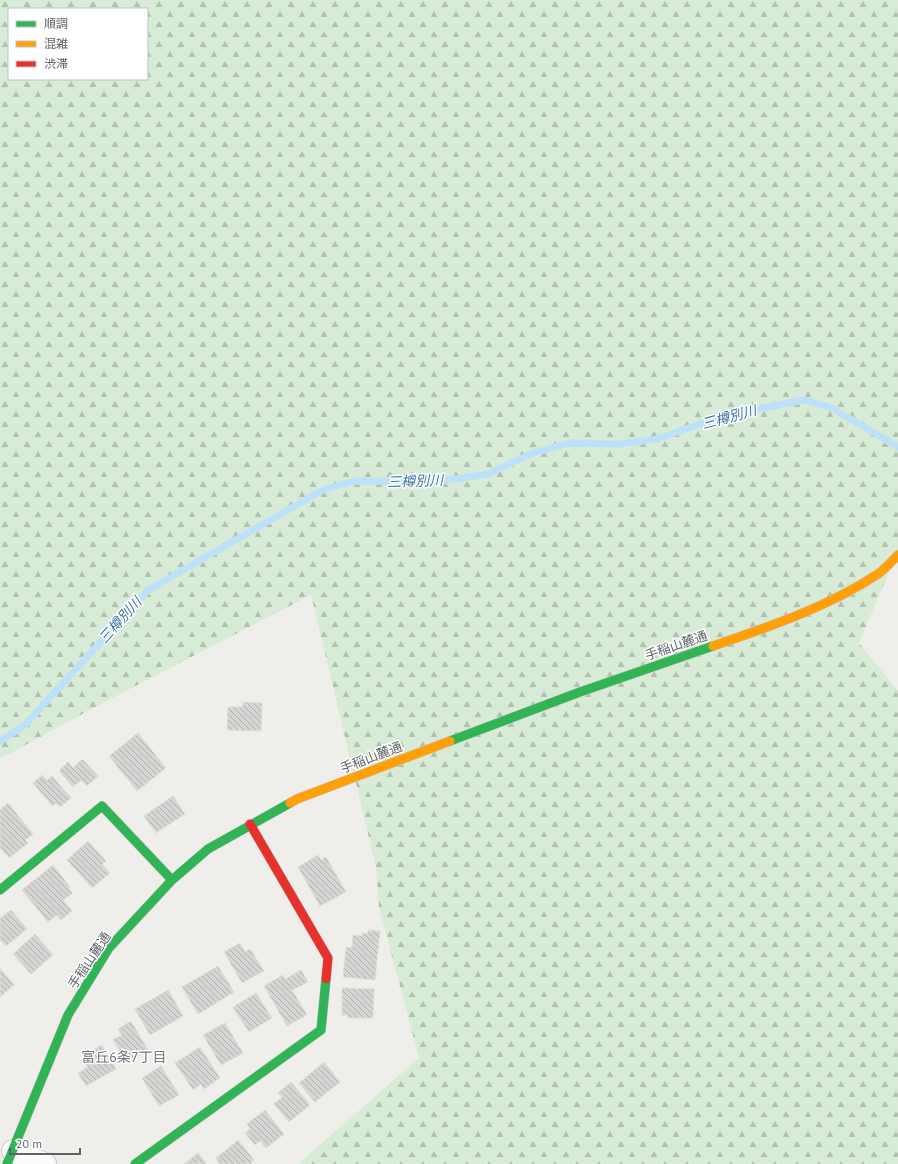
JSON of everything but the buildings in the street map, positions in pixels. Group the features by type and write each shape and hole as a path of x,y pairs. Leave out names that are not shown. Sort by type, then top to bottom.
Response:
{"street":[{"name":"手稲山麓通","path":"10,1158 68,1015 109,948 172,880 208,849 296,799 580,692 749,634 827,603 879,572 898,555"},
{"path":"0,890 102,806 172,880"},
{"path":"135,1164 321,1030 328,958 250,824"},
{"path":"10,1158 45,1164"}],"green space":[{"path":"0,0 898,0 898,550 859,643 898,691 898,1164 298,1164 419,1058 379,907 376,867 311,595 95,707 0,759"}],"waterway":[{"name":"三樽別川","path":"0,741 25,725 148,590 323,490 354,481 435,482 488,474 533,453 569,443 620,444 657,439 726,415 805,400 832,408 898,447"}],"traffic: fast":[{"path":"450,741 580,692 713,646"},
{"path":"7,1164 68,1015 109,948 172,880 208,849 290,803"},
{"path":"0,890 102,806 172,880"},
{"path":"135,1164 321,1030 326,979"}],"traffic: slow":[{"path":"713,646 777,624 819,606 859,586 878,574 898,555"},
{"path":"290,803 297,799 450,741"}],"traffic: jam":[{"path":"250,824 328,958 326,979"}],"district":[{"name":"富丘6条7丁目","path":"124,1057"}]}
